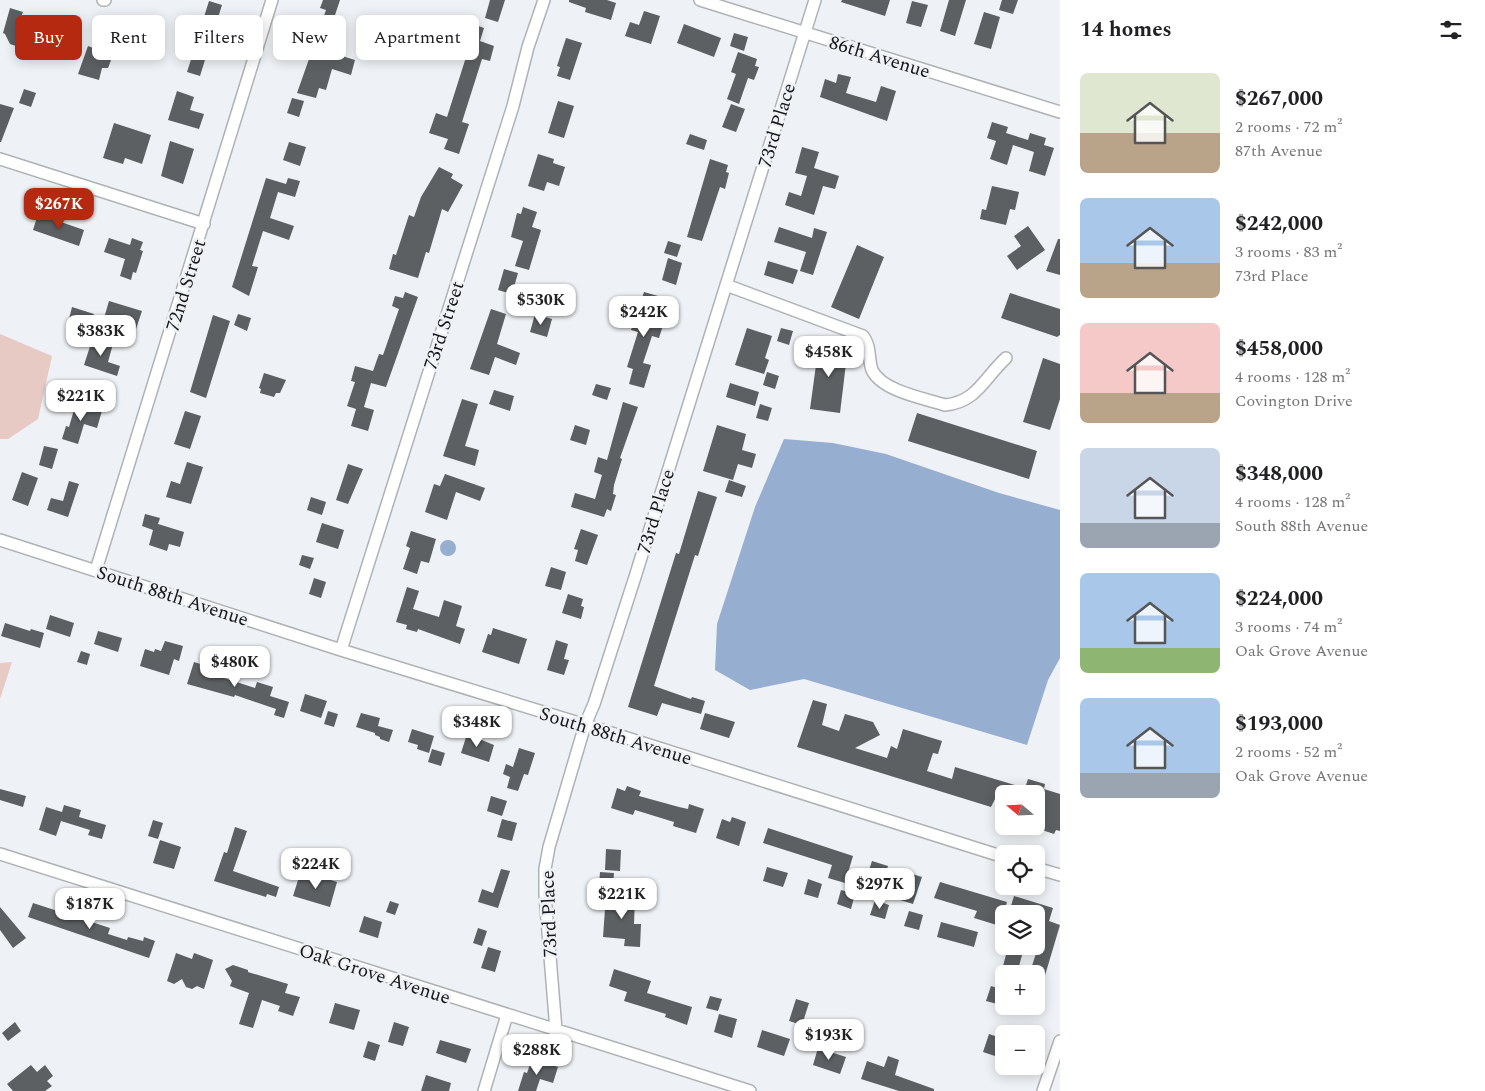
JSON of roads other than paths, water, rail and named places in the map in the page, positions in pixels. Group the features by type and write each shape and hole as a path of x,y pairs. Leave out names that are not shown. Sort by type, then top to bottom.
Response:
{"street":[{"name":"72nd Street","path":"96,570 272,0"},
{"name":"73rd Street","path":"341,650 513,106 528,47 544,0"},
{"name":"86th Avenue","path":"700,0 1060,112"},
{"name":"73rd Place","path":"556,1030 545,895 545,869 549,847 585,725 627,602 815,0"},
{"path":"0,159 204,224"},
{"path":"726,285 863,336 867,342 873,370 881,383 945,405 956,404 971,397 994,369 1006,358"},
{"name":"South 88th Avenue","path":"0,540 341,650 995,855"},
{"name":"Oak Grove Avenue","path":"0,854 750,1091"},
{"path":"1045,871 1060,875"},
{"path":"484,1091 507,1015"},
{"path":"1043,1091 1060,1041"}],"water":[{"path":"784,439 833,443 886,454 999,493 1060,510 1060,658 1048,680 1027,745 804,679 750,690 715,670 717,624 755,507"},
{"path":"448,540 454,542 456,548 454,554 448,556 442,554 440,548 442,542"}]}
